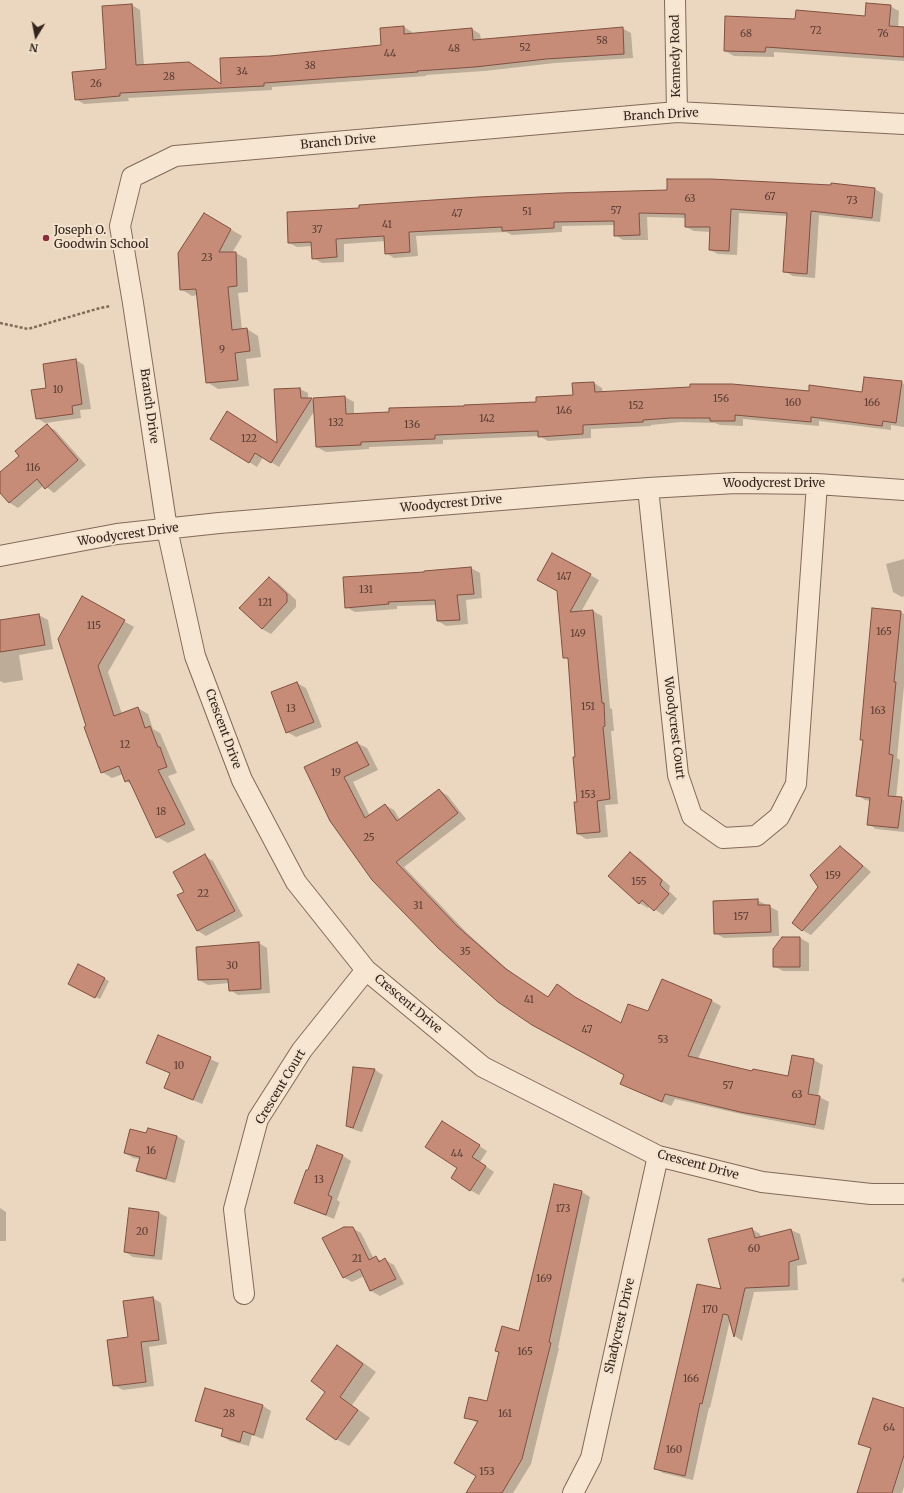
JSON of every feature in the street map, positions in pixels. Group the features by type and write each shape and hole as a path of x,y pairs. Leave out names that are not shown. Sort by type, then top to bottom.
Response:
{"street":[{"name":"Kennedy Road","path":"675,0 677,112"},
{"name":"Branch Drive","path":"167,529 120,226 132,177 175,156 677,112 904,124"},
{"name":"Woodycrest Drive","path":"0,556 117,534 227,522 648,488 736,483 817,484 904,490"},
{"name":"Woodycrest Court","path":"648,488 678,775 692,816 723,838 756,836 779,817 796,784 817,484"},
{"name":"Crescent Drive","path":"167,529 195,656 242,780 296,882 366,970 483,1067 658,1156 762,1182 871,1194 904,1194"},
{"name":"Crescent Court","path":"244,1294 234,1209 258,1119 302,1050 366,970"},
{"name":"Shadycrest Drive","path":"573,1493 591,1458 658,1156"}],"path":[{"path":"0,323 28,328 100,308 133,303"}],"building":[{"path":"866,3 891,5 889,26 904,27 904,57 766,47 765,52 724,51 725,16 795,19 796,10 865,16"},
{"path":"132,4 136,65 189,62 221,84 220,58 270,56 381,45 380,28 404,26 404,34 472,28 473,40 623,27 624,54 546,59 475,67 417,71 418,72 264,83 264,86 120,93 120,96 75,100 72,72 106,69 102,6"},
{"path":"667,179 711,179 831,185 831,183 875,188 872,218 811,211 807,274 783,272 787,213 731,209 729,251 709,250 710,227 685,227 685,214 639,213 640,235 614,236 614,221 554,222 554,228 502,231 502,227 409,232 410,252 385,254 384,236 336,239 337,257 312,259 311,242 288,243 287,212 359,208 359,205 478,197 667,190"},
{"path":"204,213 231,229 219,252 236,252 237,286 228,287 232,330 247,328 250,351 235,353 238,380 206,383 196,289 180,290 178,253"},
{"path":"76,359 82,404 72,406 73,414 36,419 31,390 46,388 43,364"},
{"path":"864,377 902,381 896,423 883,421 882,426 811,417 811,422 735,415 735,421 710,421 710,418 671,418 643,420 643,422 583,425 583,434 538,437 538,431 435,435 435,439 361,442 361,445 316,447 313,398 345,396 346,414 389,412 389,408 536,402 536,397 573,395 572,383 594,382 595,392 690,387 690,384 732,384 809,391 809,385 862,392"},
{"path":"300,388 301,398 312,398 271,463 255,453 249,463 210,439 227,411 277,443 274,389"},
{"path":"47,424 78,460 45,489 37,479 9,503 0,493 0,472 19,456 15,451"},
{"path":"552,553 591,574 570,612 593,610 602,703 604,703 605,726 603,727 610,799 597,801 600,832 577,834 574,802 577,802 573,757 575,757 568,658 563,658 557,591 537,580"},
{"path":"471,567 474,594 457,595 460,620 437,621 435,600 388,602 389,604 345,608 343,577 424,572"},
{"path":"269,577 287,594 287,602 262,629 239,608"},
{"path":"82,596 125,620 98,666 114,716 138,707 145,728 150,726 167,767 158,770 185,824 156,838 129,780 125,782 119,766 101,773 84,727 86,726 58,639"},
{"path":"872,608 901,611 889,754 893,755 888,796 902,797 898,828 867,825 870,798 856,796 863,740 860,740"},
{"path":"39,614 45,645 0,652 0,620"},
{"path":"297,682 314,722 286,733 271,692"},
{"path":"357,742 369,765 344,777 365,818 385,804 397,821 439,789 458,813 396,862 457,926 506,969 548,997 557,984 575,997 621,1023 628,1004 648,1011 662,979 712,1000 688,1056 752,1071 753,1069 788,1076 792,1055 814,1059 808,1094 820,1096 815,1125 740,1112 665,1094 662,1102 620,1084 624,1075 532,1025 498,1002 438,948 372,880 330,821 304,767"},
{"path":"840,846 863,866 802,931 792,923 818,887 810,875"},
{"path":"630,852 662,880 660,885 669,894 654,911 642,900 639,904 608,876"},
{"path":"205,854 235,911 197,931 177,895 184,892 173,872"},
{"path":"758,899 758,905 770,905 771,932 714,934 713,901"},
{"path":"782,937 800,937 800,967 773,967 773,949"},
{"path":"259,942 261,989 229,991 228,979 198,980 196,947"},
{"path":"78,964 105,978 95,998 68,984"},
{"path":"158,1035 211,1057 193,1100 164,1088 170,1073 146,1063"},
{"path":"353,1067 375,1069 353,1128 346,1126"},
{"path":"442,1121 480,1145 472,1157 486,1166 470,1191 451,1178 457,1168 425,1147"},
{"path":"148,1128 177,1136 166,1179 136,1171 140,1157 124,1153 130,1129 146,1133"},
{"path":"317,1145 343,1155 328,1195 332,1197 326,1215 294,1203"},
{"path":"554,1184 582,1191 549,1342 551,1343 522,1459 502,1493 466,1493 476,1476 454,1463 478,1421 464,1418 469,1397 487,1401 499,1352 495,1351 502,1326 519,1331"},
{"path":"129,1208 159,1212 154,1256 124,1252"},
{"path":"344,1227 353,1227 369,1260 376,1256 379,1262 385,1258 396,1279 370,1291 360,1269 343,1278 322,1238"},
{"path":"752,1228 755,1238 791,1229 799,1259 789,1262 789,1286 745,1288 734,1337 728,1315 723,1314 702,1404 700,1403 685,1476 654,1469 697,1284 721,1289 708,1239"},
{"path":"153,1297 159,1340 141,1342 146,1382 113,1386 107,1340 128,1337 123,1301"},
{"path":"337,1345 363,1364 340,1397 358,1410 336,1440 306,1419 325,1392 311,1381"},
{"path":"205,1388 263,1405 254,1435 243,1431 240,1442 221,1436 223,1429 195,1421"},
{"path":"873,1398 904,1408 904,1455 892,1493 857,1493 871,1448 858,1444"}],"place":[{"name":"Joseph O. Goodwin School","path":"46,238"}]}
